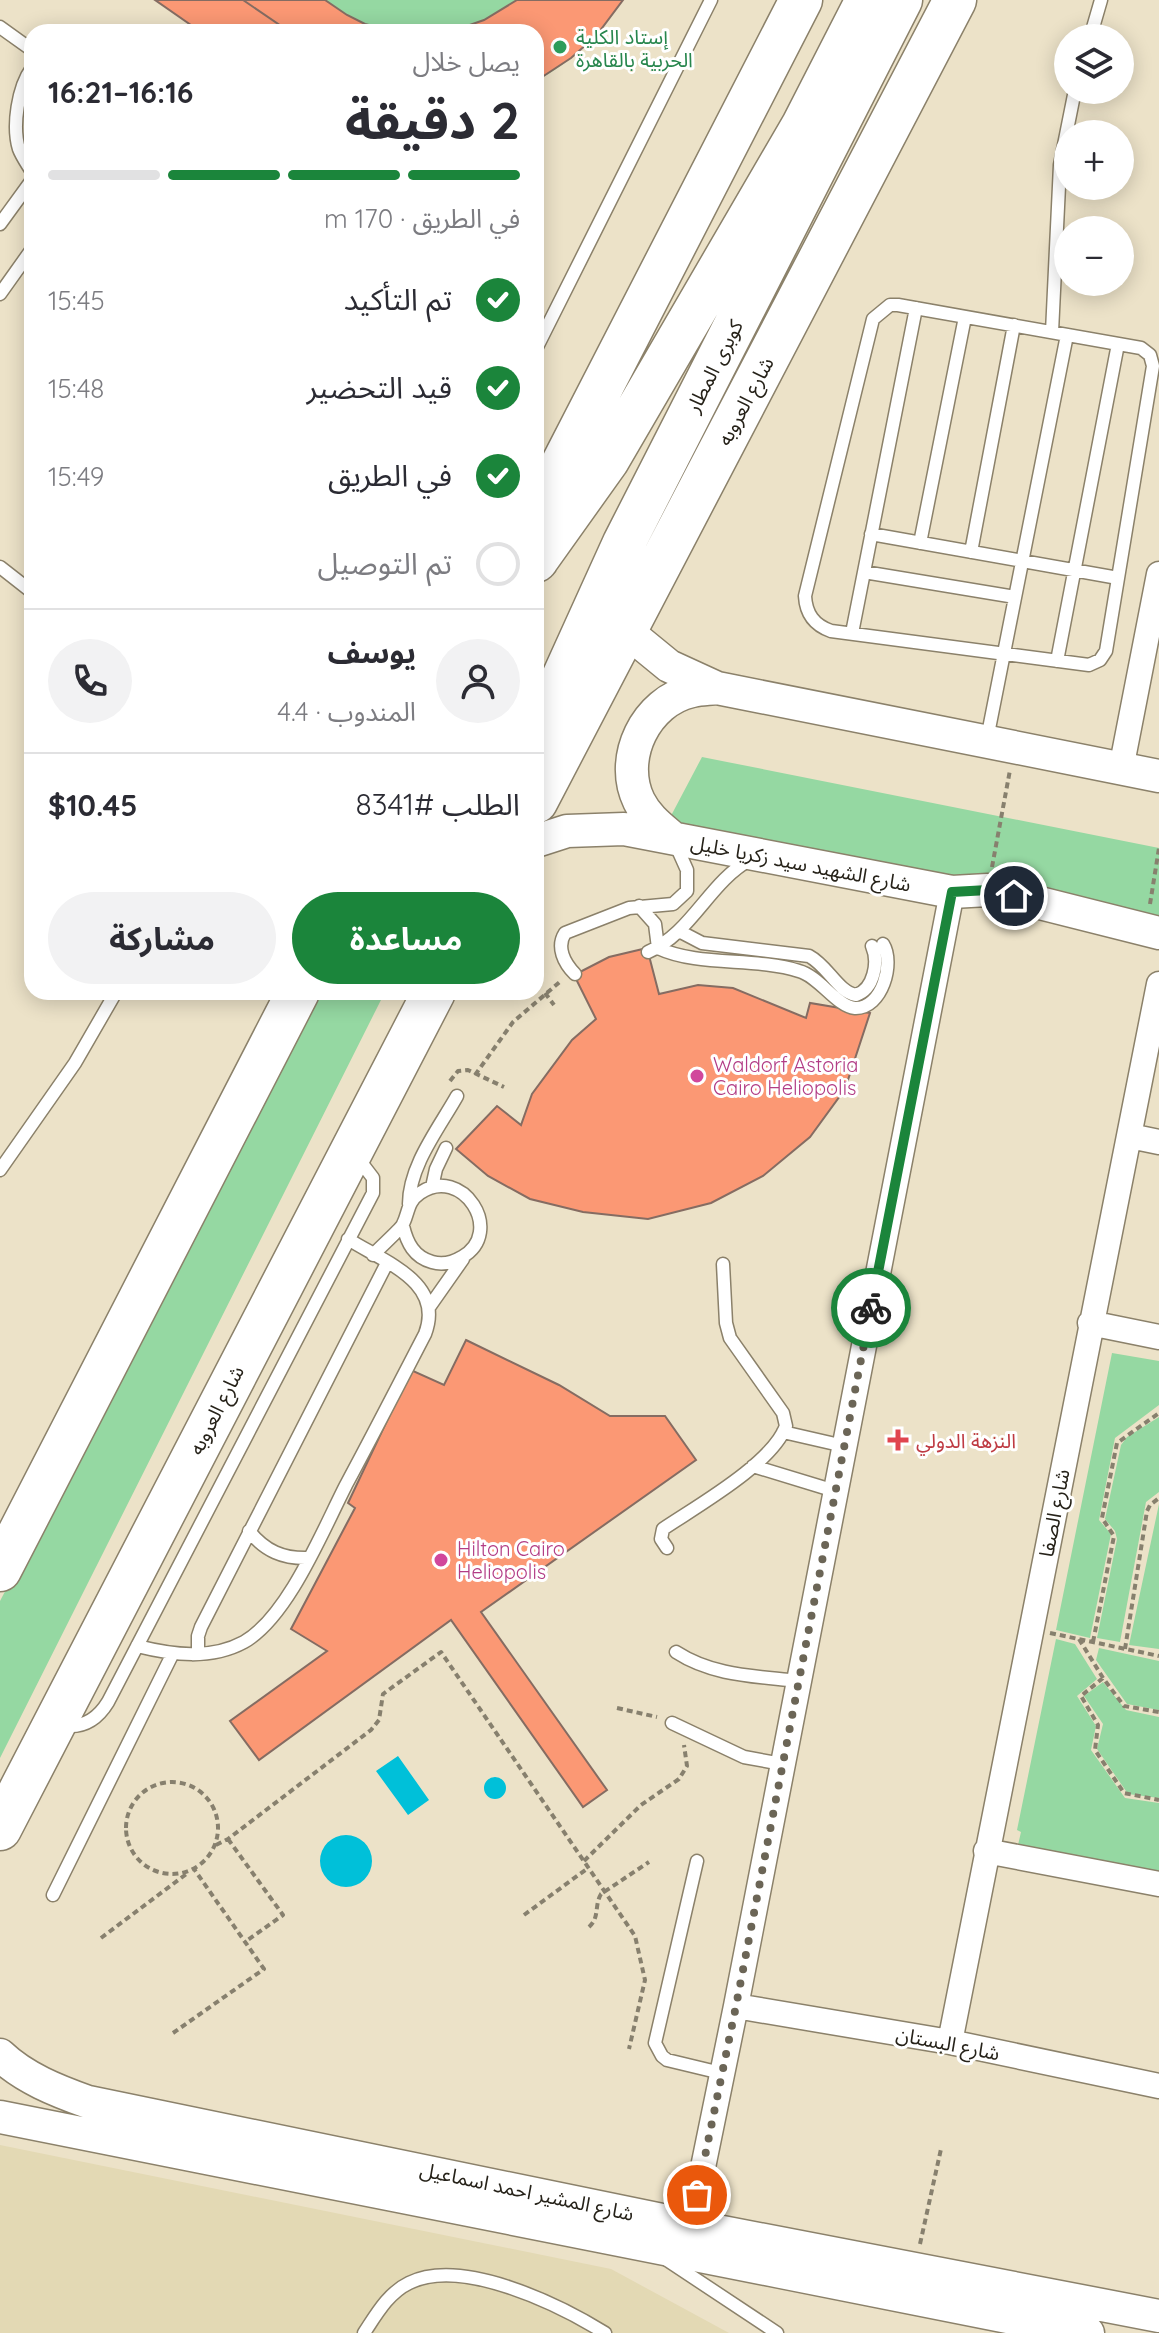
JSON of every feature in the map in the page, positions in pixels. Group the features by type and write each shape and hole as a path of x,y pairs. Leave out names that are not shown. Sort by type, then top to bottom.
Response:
{"highway":[{"path":"544,502 801,0"},
{"path":"544,550 608,460 803,125 867,0"},
{"name":"كوبرى المطار","path":"544,719 624,543 901,0"},
{"name":"شارع العروبه","path":"544,787 955,0"},
{"path":"0,1570 294,1000"},
{"name":"شارع العروبه","path":"0,1829 425,1003"}],"main road":[{"path":"625,630 669,666 717,688 1159,776"},
{"path":"673,838 652,821 637,798 631,772 635,745 646,721 666,702 690,691 717,688"},
{"name":"شارع الشهيد سيد زكريا خليل","path":"544,838 591,828 624,829 952,892 988,890 1153,932"},
{"name":"شارع المشير احمد اسماعيل","path":"0,2055 37,2081 88,2102 691,2226 1159,2316"},
{"name":"شارع المشير احمد اسماعيل","path":"0,2117 1088,2333"},
{"path":"300,2178 307,2146"}],"street":[{"path":"1121,769 1159,574"},
{"path":"691,2226 952,892"},
{"name":"شارع الصفا","path":"950,2042 1159,984"},
{"path":"1130,1136 1159,1142"},
{"path":"1090,1323 1159,1337"},
{"path":"986,1851 1159,1884"},
{"name":"شارع البستان","path":"736,2006 950,2042 1159,2086"}],"lane":[{"path":"544,333 711,0"},
{"path":"1094,24 1101,0"},
{"path":"0,27 24,44"},
{"path":"24,83 17,134 24,157"},
{"path":"1052,332 1060,165 1072,104"},
{"path":"0,224 24,191"},
{"path":"0,294 24,260"},
{"path":"890,305 1052,332 1146,351 1153,360 1104,656 1089,665 831,631 815,622 809,614 805,596 873,319 890,305"},
{"path":"852,633 916,308"},
{"path":"920,543 965,317"},
{"path":"971,552 1014,325"},
{"path":"1000,745 1004,654 1067,335"},
{"path":"1057,661 1118,344"},
{"path":"871,534 1118,578"},
{"path":"0,567 24,586"},
{"path":"864,572 1015,597"},
{"path":"574,973 560,949 565,933 639,906 673,904 687,891 687,870 673,838"},
{"path":"653,950 679,931 724,879 760,855"},
{"path":"639,906 655,924 653,950"},
{"path":"653,950 675,955 751,955 801,954 817,960 844,991 856,995 870,985 878,945 888,955 877,998 857,1008 846,1006 807,974 751,955 702,943 679,931"},
{"path":"807,974 817,960"},
{"path":"0,1170 75,1063 111,1000"},
{"path":"457,1096 415,1171 403,1226 406,1240 425,1260 452,1262 465,1256"},
{"path":"432,1187 446,1148"},
{"path":"54,1724 69,1727 82,1725 102,1712 373,1193 375,1183 371,1173 351,1151"},
{"path":"409,1204 419,1193 432,1187 459,1189 477,1208 481,1221 480,1234 474,1246 430,1306"},
{"path":"373,1255 403,1226"},
{"path":"137,1646 198,1654 219,1652 245,1642 267,1624 284,1602 309,1558 430,1320 430,1306 425,1292 416,1282 348,1239"},
{"path":"198,1654 201,1627 387,1263"},
{"path":"667,1548 661,1539 663,1529 753,1466 770,1450 786,1426 783,1413 730,1338 726,1323 723,1264"},
{"path":"783,1432 844,1446"},
{"path":"753,1466 835,1491"},
{"path":"249,1531 268,1549 281,1555 309,1558"},
{"path":"676,1652 694,1664 715,1671 798,1681"},
{"path":"53,1895 173,1653"},
{"path":"672,1723 744,1757 782,1764"},
{"path":"697,1861 655,2043 657,2050 667,2060 721,2073"},
{"path":"641,2243 777,2333"},
{"path":"364,2333 381,2306 405,2285 428,2276 462,2276 524,2292 605,2333"},
{"path":"1008,2331 1045,2325"}],"path":[{"path":"988,890 1000,745"},
{"path":"1153,932 1159,848"},
{"path":"554,1005 545,993 574,973"},
{"path":"475,1075 499,1039 538,1000"},
{"path":"1093,1642 1114,1536 1102,1518 1117,1443 1159,1413"},
{"path":"1125,1649 1147,1511 1159,1498"},
{"path":"1032,1629 1159,1656"},
{"path":"1079,1639 1124,1706 1159,1712"},
{"path":"216,1845 371,1730 379,1720 383,1694 441,1652 635,1936 645,1980 629,2049"},
{"path":"1103,1678 1081,1696 1098,1724 1095,1750 1124,1793 1159,1800"},
{"path":"584,1861 641,1805 679,1779 688,1759 672,1723 617,1708"},
{"path":"101,1938 192,1870 210,1855 216,1845 218,1821 215,1810 200,1791 189,1785 165,1783 154,1786 135,1801 126,1824 130,1847 145,1866 167,1874 192,1870"},
{"path":"228,1839 283,1915 245,1942"},
{"path":"589,1927 597,1917 598,1898 649,1862"},
{"path":"524,1915 588,1868"},
{"path":"173,2033 264,1969 192,1870"},
{"path":"914,2269 941,2149"}],"green space":[{"name":"إستاد الكلية الحربية بالقاهرة","path":"155,0 623,0 584,46 544,76 544,24 190,24"},
{"path":"702,757 1159,848 1159,922 664,829"},
{"path":"315,1000 381,1000 0,1758 0,1601"},
{"path":"1112,1353 1159,1361 1159,1405 1115,1438 1099,1520 1111,1534 1090,1638 1056,1630"},
{"path":"1159,1417 1159,1492 1146,1502 1120,1642 1097,1638 1117,1539 1115,1531 1105,1519 1121,1445 1127,1437"},
{"path":"1159,1504 1159,1649 1129,1645"},
{"path":"1056,1639 1075,1644 1097,1679 1077,1696 1096,1726 1091,1750 1125,1798 1159,1803 1159,1873 1018,1845 1021,1832 1017,1830"},
{"path":"1099,1648 1159,1661 1159,1710 1127,1704 1096,1660"},
{"path":"1103,1682 1126,1710 1159,1717 1159,1798 1128,1794 1097,1749 1103,1724 1084,1696"}],"sand":[{"path":"0,2145 611,2269 729,2333 0,2333"}],"water":[{"path":"398,1756 429,1800 408,1815 376,1771"},
{"path":"491,1777 499,1777 506,1788 499,1799 491,1799 484,1792 484,1784"},
{"path":"346,1835 365,1842 372,1861 365,1880 346,1887 327,1880 320,1861 327,1842"}],"building":[{"path":"155,0 325,0 365,24 190,24"},
{"path":"155,0 243,0 278,24 190,24"},
{"path":"517,0 623,0 596,36 544,76 544,24 473,24"},
{"name":"Waldorf Astoria Cairo Heliopolis","path":"647,948 659,994 698,985 733,988 806,1018 810,1003 870,1013 845,1089 810,1137 763,1176 711,1203 648,1219 583,1212 530,1199 488,1176 456,1149 497,1106 521,1125 532,1094 572,1040 596,1019 574,975 609,957"},
{"name":"Hilton Cairo Heliopolis","path":"466,1340 559,1385 610,1416 665,1416 696,1460 481,1612 607,1790 583,1807 451,1620 259,1760 230,1721 327,1651 291,1629 355,1508 348,1503 411,1370 444,1385"}],"way so far":[{"path":"697,2195 871,1308"}],"place":[{"name":"إستاد الكلية الحربية بالقاهرة","path":"560,47"},
{"name":"Waldorf Astoria Cairo Heliopolis","path":"697,1076"},
{"name":"النزهة الدولي","path":"898,1440"},
{"name":"Hilton Cairo Heliopolis","path":"441,1560"}],"route":[{"path":"871,1308 952,892 988,890 1014,896"}]}
